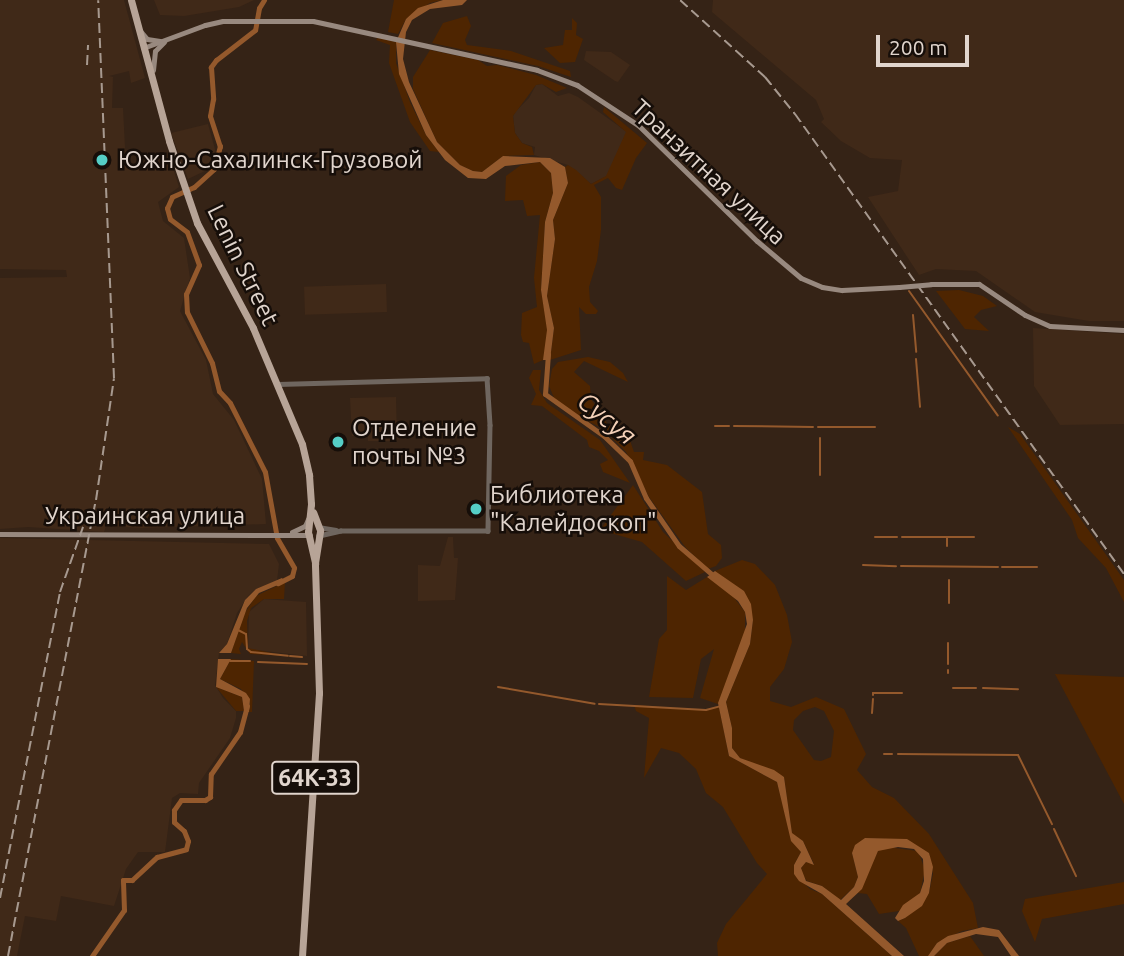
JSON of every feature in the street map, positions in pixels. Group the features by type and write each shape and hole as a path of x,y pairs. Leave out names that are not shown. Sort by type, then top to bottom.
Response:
{"main road":[{"name":"Lenin Street","path":"131,0 159,107 197,223 253,327 302,444 311,504 318,660 316,762 302,956"},
{"name":"Транзитная улица","path":"143,48 205,25 245,20 313,21 537,71 575,84 616,108 801,278 822,288 842,290 931,284 979,284 1025,315 1049,326 1124,330"},
{"path":"137,28 147,39 166,40"},
{"path":"159,107 152,66 155,51 166,40"},
{"path":"288,534 305,526 311,504"},
{"name":"Lenin Street","path":"313,531 315,563"},
{"name":"Украинская улица","path":"0,534 264,535 313,531"},
{"path":"288,534 304,537 312,546"}],"street":[{"name":"Украинская улица","path":"278,384 486,379 490,425 488,531 313,531"},
{"path":"313,531 341,531"}],"shaded area":[{"path":"0,0 124,0 145,78 131,83 129,71 109,76 113,77 112,108 123,108 126,167 132,170 170,159 179,187 158,202 163,221 184,238 190,278 180,311 206,360 213,394 234,420 262,479 266,524 142,528 106,526 104,532 28,527 0,529 0,278 67,277 66,270 0,269"},
{"path":"154,0 254,0 239,7 184,16 160,15"},
{"path":"394,0 442,0 430,3 406,19 398,34 388,32"},
{"path":"443,0 467,0 462,5 430,9 412,20 406,32 403,59 409,82 437,142 460,165 473,171 482,172 503,156 550,158 565,167 568,183 553,220 555,239 547,296 554,328 550,360 543,360 547,330 541,290 545,222 553,193 551,173 540,162 505,166 486,179 468,178 445,160 426,135 399,74 396,42 406,19 418,8"},
{"path":"713,0 1124,0 1124,321 1089,321 1035,312 976,271 936,269 919,275 868,197 898,191 902,160 870,158 841,141 821,122 824,119 816,100 712,12"},
{"path":"467,16 471,26 465,40 467,45 511,51 570,71 571,77 538,66 432,43 443,23"},
{"path":"572,18 577,23 576,35 583,39 575,62 560,63 544,48 563,45 565,30 572,30"},
{"path":"378,37 396,42 396,63 410,102 426,135 439,152 430,151 410,122 389,63 390,45 376,40"},
{"path":"430,50 478,60 487,66 497,65 536,75 567,88 556,92 542,84 536,85 513,116 515,133 522,143 532,147 534,155 503,156 482,172 473,171 460,165 437,142 413,89 413,77"},
{"path":"586,51 611,52 630,65 618,82 584,60"},
{"path":"542,84 558,96 569,93 578,97 627,132 607,176 591,184 568,165 534,155 535,147 522,143 515,133 513,116 529,98 536,85"},
{"path":"604,107 647,143 636,158 622,190 616,188 608,178 594,185 601,197 601,230 597,261 589,287 590,302 598,311 596,314 586,314 579,307 581,350 550,360 554,328 547,296 555,239 553,220 568,183 565,167 568,165 576,170 591,184 606,176 626,132 603,112"},
{"path":"208,124 216,153 209,169 188,179 171,133"},
{"path":"540,162 551,173 553,193 545,222 541,290 548,330 546,352 543,360 534,364 529,343 523,342 521,335 522,313 537,307 534,278 540,215 527,216 523,200 505,201 506,176 521,165"},
{"path":"386,284 387,312 305,315 304,287"},
{"path":"959,290 983,296 997,306 981,310 974,317 989,331 965,329 936,291"},
{"path":"1033,328 1124,334 1124,424 1060,425 1034,386"},
{"path":"588,357 610,362 623,373 628,382 584,361 574,372 590,386 591,399 608,425 627,432 634,452 644,452 643,460 667,465 702,492 708,534 721,545 722,558 716,566 708,569 686,548 649,497 626,452 602,428 581,418 555,400 549,386 552,369 558,362"},
{"path":"533,370 541,370 539,390 547,403 600,440 630,483 603,472 600,464 608,460 599,451 589,447 587,440 542,406 531,405 536,394 529,378"},
{"path":"396,397 397,441 368,441 368,436 352,436 350,398"},
{"path":"1008,427 1020,434 1124,580 1124,602 1106,568 1078,538 1072,520"},
{"path":"633,485 663,532 705,572 686,581 642,542 600,530"},
{"path":"448,537 453,537 454,558 458,558 455,600 418,601 418,565 440,566"},
{"path":"0,538 269,544 279,564 277,581 256,589 248,596 237,613 227,644 219,653 215,685 236,711 236,718 230,738 199,783 198,794 180,793 172,798 165,852 138,852 126,869 114,906 61,896 56,921 25,916 17,956 0,956"},
{"path":"742,560 755,564 775,585 787,615 792,642 784,669 770,687 770,701 791,707 816,697 844,709 866,754 857,770 872,787 894,798 929,834 973,903 978,928 962,931 937,943 929,956 919,956 906,928 898,921 905,918 929,893 933,874 929,853 886,839 865,838 852,853 858,877 854,887 840,900 822,886 807,881 801,868 806,862 814,864 803,841 792,834 784,777 740,758 732,748 732,728 726,702 750,644 753,620 715,571","holes":["815,707 824,711 834,731 831,757 821,761 814,760 793,730 794,720 803,711"]},
{"path":"715,571 744,591 751,604 753,620 750,644 726,702 732,728 732,748 740,758 774,770 784,777 792,833 803,841 814,865 806,862 801,868 806,881 822,886 841,900 854,887 858,877 852,853 855,845 865,838 907,839 929,853 933,867 929,893 922,906 905,918 898,921 895,918 903,905 920,893 924,881 923,859 914,849 898,847 878,851 862,889 846,904 904,956 892,956 822,894 799,881 794,874 794,865 801,852 791,841 777,782 729,756 718,703 747,624 745,612 738,601 707,577"},
{"path":"667,576 686,590 707,577 729,591 745,612 745,635 718,704 700,698 714,649 701,659 693,698 649,697 659,639 667,630"},
{"path":"282,578 285,582 259,593 247,608 231,653 219,653 227,644 245,600 256,589"},
{"path":"285,582 284,599 264,599 251,608 247,621 248,648 287,656 250,654 242,642 239,649 241,654 231,653 244,614 256,596"},
{"path":"264,599 306,602 307,656 248,649 249,612"},
{"path":"218,659 231,659 220,679 246,693 250,699 249,712 244,711 242,697 216,687"},
{"path":"231,659 254,661 252,712 249,712 250,703 241,689 220,679"},
{"path":"1055,674 1124,677 1124,804"},
{"path":"216,687 242,697 244,711 236,711"},
{"path":"634,705 706,710 719,707 729,756 777,782 792,841 801,852 794,865 794,874 810,889 822,894 892,956 718,956 717,943 726,924 767,874 757,863 723,807 706,793 696,769 679,753 661,748 644,778 649,718 636,711"},
{"path":"887,847 918,851 925,870 920,893 912,901 899,911 879,914 867,894 858,893 878,851"},
{"path":"1124,882 1124,904 1042,919 1035,942 1022,911 1025,899"},
{"path":"983,927 999,930 1019,956 1011,956 998,937 976,934 947,943 934,956 928,956 937,943 948,936"},
{"path":"970,936 984,956 934,956 947,943"}],"waterway":[{"path":"264,0 259,8 255,30 216,60 211,67 213,99 210,116 220,146 214,169 194,187 172,197 167,208 170,219 187,232 199,265 186,294 187,312 212,363 219,391 230,403 265,472 277,538 294,568 292,576 278,583"},
{"path":"909,291 998,416"},
{"path":"913,315 916,352"},
{"name":"Сусуя","path":"548,354 545,394 604,436 630,461 646,498 679,546 715,577"},
{"path":"916,359 920,407"},
{"path":"715,426 729,426"},
{"path":"734,426 813,427"},
{"path":"818,427 875,427"},
{"path":"820,438 820,475"},
{"path":"875,537 897,537"},
{"path":"902,537 974,537"},
{"path":"947,537 947,546"},
{"path":"863,565 896,566"},
{"path":"901,566 998,567"},
{"path":"1002,567 1037,567"},
{"path":"949,580 949,603"},
{"path":"238,630 246,634 247,649 251,652 288,656"},
{"path":"948,643 948,664"},
{"path":"290,656 302,657"},
{"path":"230,661 250,661"},
{"path":"258,662 307,664"},
{"path":"498,687 595,704"},
{"path":"953,688 976,688"},
{"path":"983,688 1018,689"},
{"path":"873,695 902,693"},
{"path":"872,713 873,699"},
{"path":"599,704 706,710 721,706"},
{"path":"92,956 124,910 123,880 132,880 157,857 186,849 188,841 184,831 174,822 174,810 181,800 205,800 210,797 211,774 240,732 247,706"},
{"path":"884,754 892,754"},
{"path":"898,754 1018,755 1052,824"},
{"path":"1054,829 1076,876"}],"railway":[{"path":"8,956 96,500 114,378 98,0"},
{"path":"680,0 765,77 795,114 1124,574"},
{"path":"87,65 88,45"},
{"path":"0,898 60,592 83,527"}],"place":[{"name":"Южно-Сахалинск-Грузовой","path":"102,160"},
{"name":"Отделение почты №3","path":"338,442"},
{"name":"Библиотека \"Калейдоскоп\"","path":"476,509"}]}
